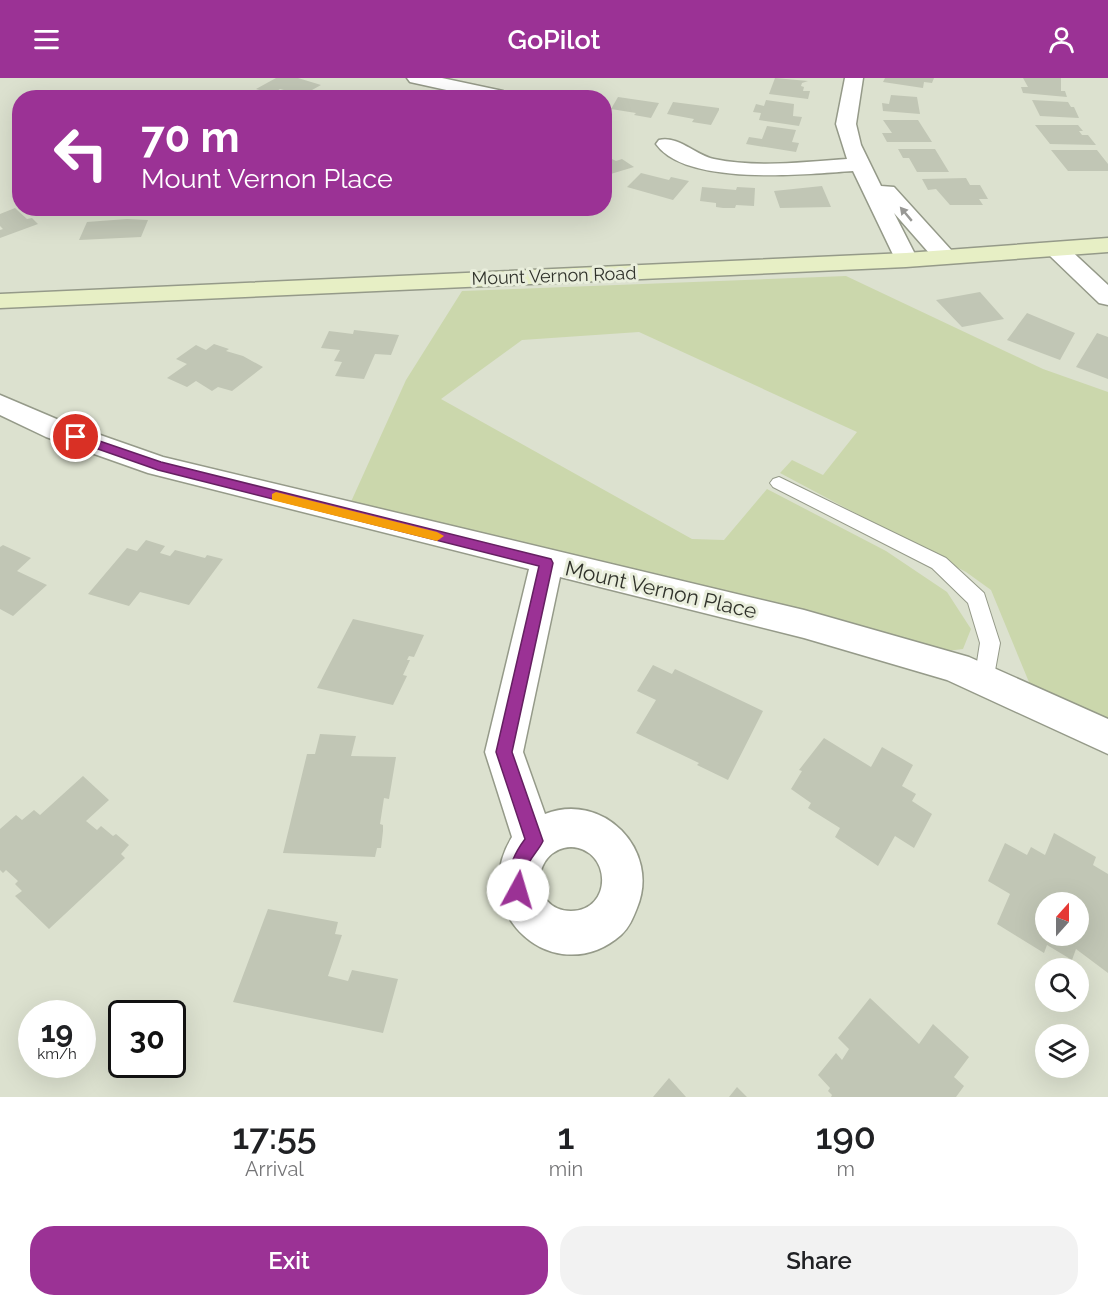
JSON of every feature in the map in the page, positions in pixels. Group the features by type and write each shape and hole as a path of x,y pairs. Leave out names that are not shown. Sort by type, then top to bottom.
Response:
{"main road":[{"name":"Mount Vernon Road","path":"0,301 906,260 1108,245"}],"street":[{"path":"416,78 473,90"},
{"path":"854,78 846,124 851,145 906,260"},
{"path":"666,144 695,160 722,166 779,169 860,164 880,182 945,257"},
{"path":"1057,250 1108,298"},
{"name":"Mount Vernon Place","path":"0,404 56,429 158,466 547,563 804,624 956,668 1108,737"},
{"path":"534,841 504,752 547,563"}],"lane":[{"path":"779,483 939,562 977,599 990,643 985,681"}],"green space":[{"path":"846,276 1043,369 1108,392 1108,724 1031,687 991,590 966,572 780,473 792,460 823,475 857,432 639,332 522,340 441,399 692,539 724,540 767,489 886,551 947,592 971,629 963,649 939,652 350,504 406,380 462,291"}],"building":[{"path":"276,78 298,78 321,85 312,90 256,89"},
{"path":"775,78 808,81 802,83 801,86 804,87 803,91 810,91 808,99 769,94"},
{"path":"885,78 934,78 932,83 924,82 923,88 883,82"},
{"path":"1023,78 1061,78 1061,91 1065,91 1067,97 1023,93 1021,87 1028,87"},
{"path":"891,95 917,97 920,114 883,111 882,103 889,104"},
{"path":"618,97 659,103 651,118 612,109"},
{"path":"766,100 794,104 793,116 802,117 799,126 759,120 761,113 753,112 756,104 764,106"},
{"path":"1032,100 1068,102 1071,107 1074,107 1079,118 1040,116"},
{"path":"673,102 719,108 719,110 711,125 692,122 694,119 667,114"},
{"path":"883,120 918,120 932,142 887,142 882,133 892,133"},
{"path":"1035,125 1078,125 1083,131 1079,131 1082,135 1088,135 1096,145 1050,144"},
{"path":"767,126 796,130 792,142 799,143 796,152 746,144 749,137 762,139"},
{"path":"898,149 935,149 949,172 917,172 909,158 903,158"},
{"path":"1051,150 1097,150 1108,164 1108,171 1068,171"},
{"path":"612,159 616,161 622,159 634,167 612,174"},
{"path":"641,173 669,180 671,177 689,181 673,200 627,187"},
{"path":"966,178 970,185 980,185 988,199 979,199 983,205 950,205 936,189 928,190 922,179"},
{"path":"822,186 831,207 780,208 774,191"},
{"path":"702,187 736,190 737,187 755,188 754,206 716,207 716,203 700,201"},
{"path":"12,209 12,216 32,218 38,224 0,238 0,230 3,229 0,226 0,214"},
{"path":"148,220 141,237 79,240 87,222"},
{"path":"980,292 1004,319 962,327 936,300"},
{"path":"1027,313 1075,333 1060,360 1007,340"},
{"path":"354,330 399,335 391,355 375,354 364,379 335,376 342,362 334,361 340,350 321,348 329,331 353,334"},
{"path":"1097,333 1108,337 1108,379 1076,367"},
{"path":"214,344 229,349 226,351 243,356 263,367 232,391 218,387 212,391 196,381 187,387 167,378 187,364 176,359 196,345 206,350"},
{"path":"146,540 165,546 160,553 170,556 175,550 205,558 207,555 223,559 189,605 140,592 129,606 88,594 127,548 137,551"},
{"path":"3,545 31,558 17,571 47,585 13,616 0,609 0,547"},
{"path":"353,619 424,635 414,657 409,656 407,660 410,660 403,675 407,676 393,705 317,688"},
{"path":"653,665 672,674 675,669 763,711 728,780 697,765 699,763 636,733 656,700 637,691"},
{"path":"320,734 356,736 351,756 396,757 389,799 384,798 380,824 383,825 381,848 377,848 375,857 283,853 307,754 315,754"},
{"path":"824,738 871,767 882,747 913,765 902,786 916,794 912,801 932,814 914,848 895,836 878,866 835,837 840,828 808,808 811,803 791,789 802,771 799,770"},
{"path":"83,776 109,800 86,821 97,830 101,826 113,836 116,834 129,845 121,854 125,858 49,929 15,896 22,891 15,884 18,881 6,870 3,873 0,870 0,829 16,815 22,820 34,810 40,815"},
{"path":"1054,833 1096,857 1093,865 1108,874 1108,973 1076,949 1073,958 1069,958 1049,946 1089,946 1089,892 1035,892 1035,946 1047,946 1044,953 997,924 1010,894 988,881 1005,843 1027,855 1031,847 1045,855"},
{"path":"268,909 338,922 335,934 342,935 328,976 348,981 352,970 398,979 383,1033 233,1002"},
{"path":"870,998 919,1044 933,1024 969,1057 954,1077 964,1086 956,1097 831,1097 828,1091 830,1088 818,1075 836,1053 842,1060 849,1049 838,1038"},
{"path":"669,1078 686,1097 653,1097"},
{"path":"737,1087 747,1097 729,1097"}],"slow traffic":[{"path":"276,497 437,536"}],"route":[{"path":"76,437 158,466 266,495 547,563 504,752 534,841 524,854 518,872 518,890"}]}
